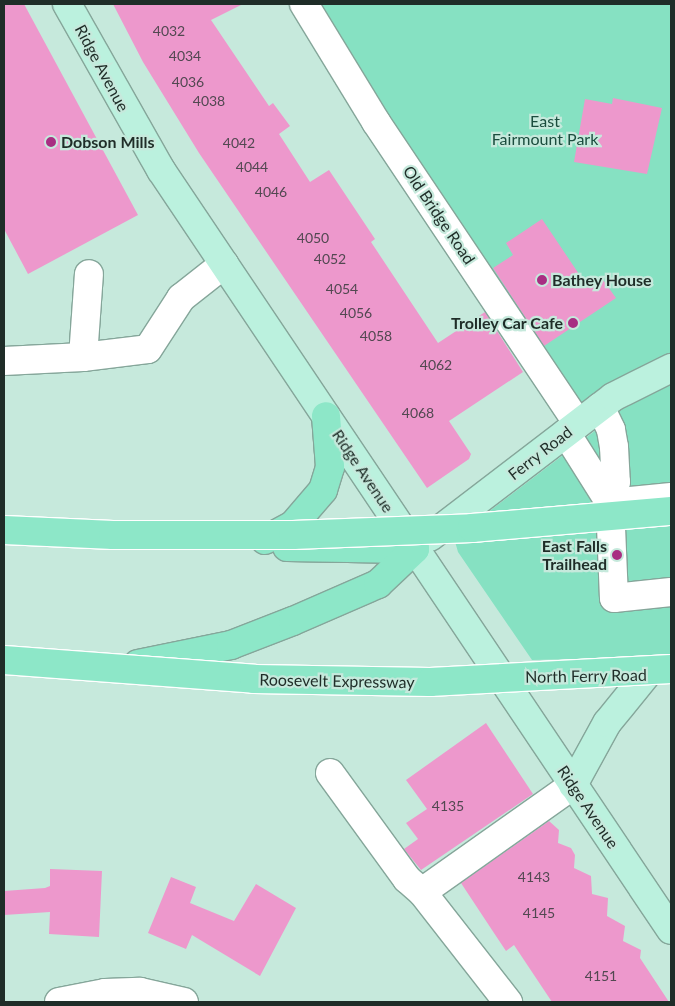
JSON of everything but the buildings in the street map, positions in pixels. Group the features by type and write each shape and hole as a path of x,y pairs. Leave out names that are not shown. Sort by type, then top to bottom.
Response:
{"highway":[{"path":"247,546 293,525 323,490 330,467 326,416"},
{"path":"4,530 112,535 293,535 472,528 671,511"},
{"path":"4,541 415,549"},
{"path":"121,666 195,655 293,621 378,584 415,549"},
{"path":"4,656 121,666 359,680 500,678"},
{"name":"Roosevelt Expressway","path":"4,660 254,679 420,682 663,672"}],"main road":[{"name":"Ridge Avenue","path":"67,4 128,118 500,678 669,921"},
{"name":"Ferry Road","path":"415,549 600,407 630,386 671,368"},
{"name":"North Ferry Road","path":"500,678 663,672"},
{"path":"573,785 607,723 663,672"}],"street":[{"name":"Old Bridge Road","path":"304,4 376,122 572,429 610,503"},
{"path":"4,361 83,357 148,349 182,298 224,264"},
{"path":"83,357 89,274"},
{"path":"600,407 611,430 614,447 616,482 610,503 614,598 671,592"},
{"path":"610,503 671,497"},
{"path":"330,773 407,879 422,892 508,1002"},
{"path":"422,892 573,785"},
{"path":"59,1002 105,993 140,992 184,1002"}],"green space":[{"name":"East Fairmount Park","path":"318,4 671,4 671,657 532,660 458,552 454,538 596,430 382,115"}],"place":[{"name":"Dobson Mills","path":"51,142"},
{"name":"Bathey House","path":"542,280"},
{"name":"Trolley Car Cafe","path":"573,323"},
{"name":"East Falls Trailhead","path":"617,555"}]}
